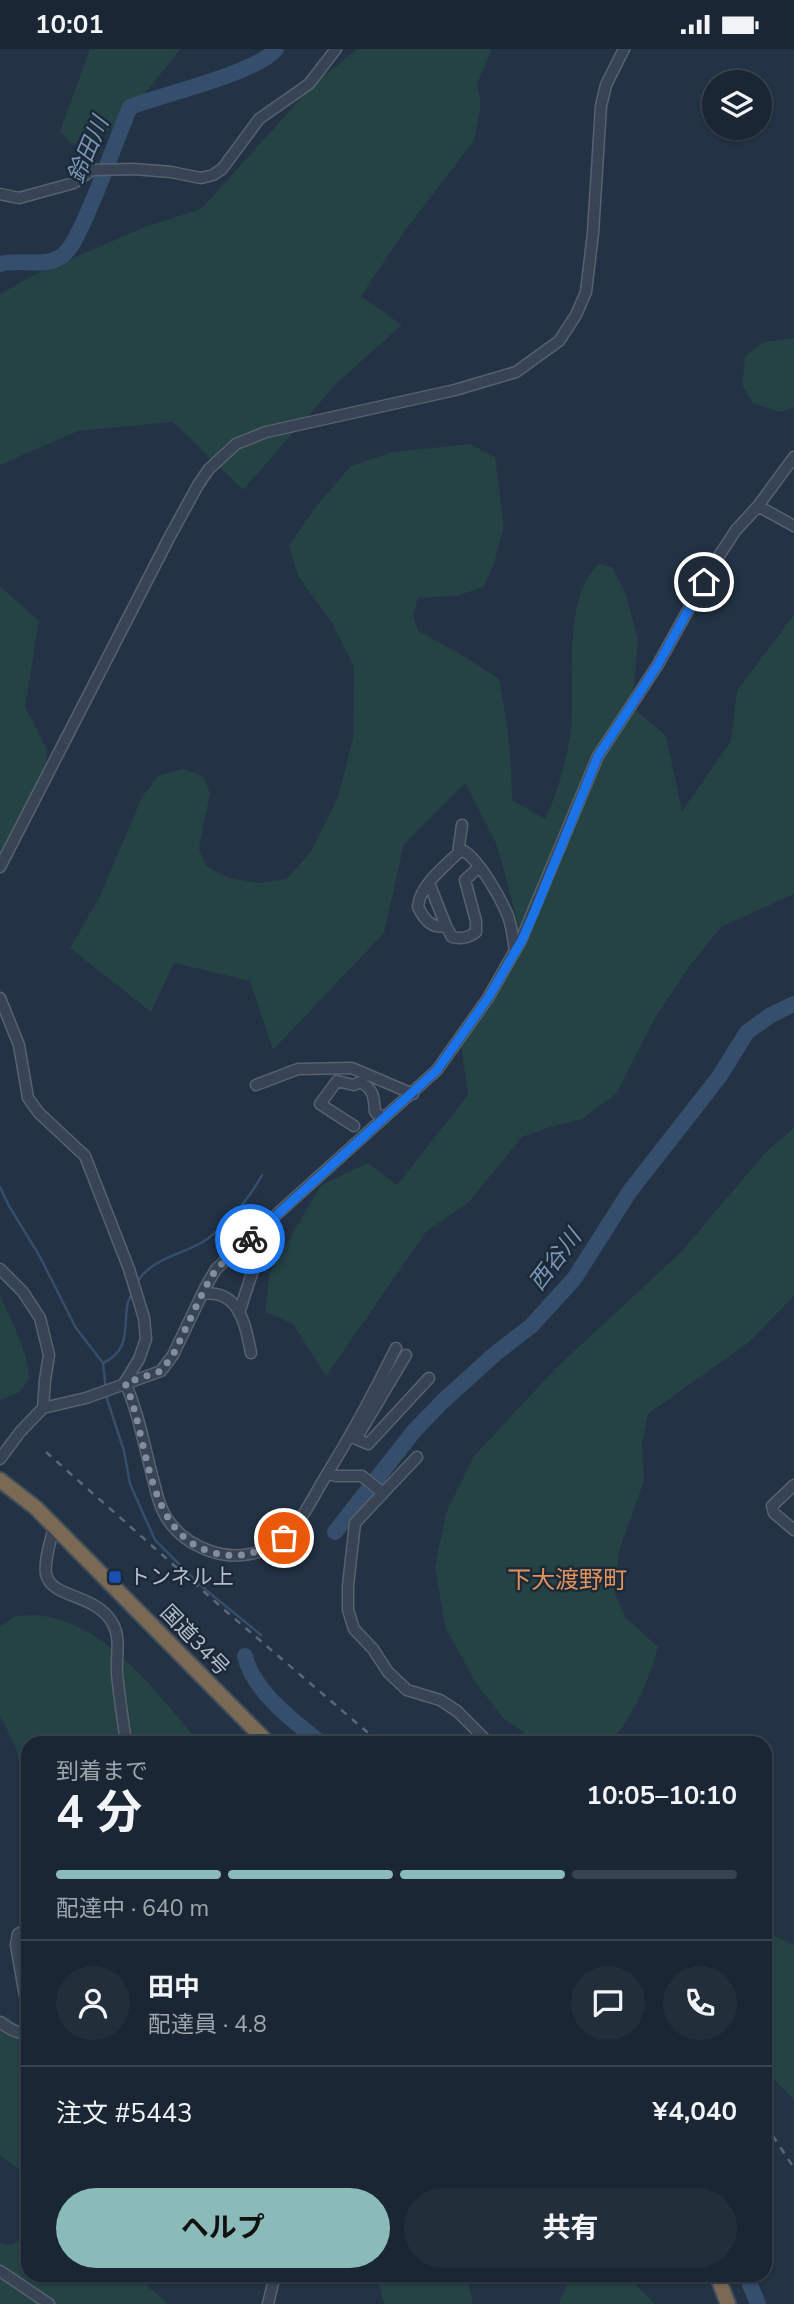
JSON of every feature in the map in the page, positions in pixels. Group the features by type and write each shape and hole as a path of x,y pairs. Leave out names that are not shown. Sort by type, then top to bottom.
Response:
{"highway":[{"name":"国道34号","path":"0,1480 36,1508 261,1736"},
{"path":"720,2282 728,2304"}],"street":[{"path":"0,194 19,198 74,183 92,170 134,169 201,178 213,175 222,169 259,119 309,84 336,49"},
{"path":"0,867 4,852 169,538 198,485 220,458 236,444 266,432 456,390 516,372 559,341 576,315 586,292 593,233 601,106 606,85 624,49"},
{"path":"0,1459 20,1432 43,1408 86,1398 161,1371 173,1355 216,1269 437,1070 488,998 534,913 598,756 657,666 715,562 736,530 758,506 794,457"},
{"path":"758,506 794,526"},
{"path":"458,853 462,825"},
{"path":"446,926 430,924 418,907 419,899 424,887 458,853 464,851 471,855 479,867 508,917 515,950"},
{"path":"424,887 452,937 470,937 476,932 476,921 465,880 479,867"},
{"path":"0,998 19,1045 28,1098 39,1113 85,1156 130,1269 144,1318 146,1339 139,1359 125,1383"},
{"path":"256,1085 298,1069 352,1068 413,1094"},
{"path":"354,1126 320,1104 337,1081 354,1085 360,1082 369,1086 374,1095 375,1112 384,1118"},
{"path":"239,1313 255,1264 266,1247 260,1231"},
{"path":"0,1269 23,1291 40,1318 49,1355 43,1408"},
{"path":"202,1294 223,1294 230,1299 247,1333 251,1353"},
{"path":"353,1437 396,1348"},
{"path":"125,1383 132,1398 156,1493 167,1518 181,1535 199,1548 221,1555 242,1556 263,1550 284,1538 302,1516 406,1356"},
{"path":"353,1437 368,1444 429,1378"},
{"path":"417,1457 381,1492 355,1523 348,1610 354,1629 373,1649 388,1672 407,1690 440,1700 457,1711 482,1736"},
{"path":"328,1473 336,1476 362,1476 381,1492"},
{"path":"794,1485 772,1506 774,1513 794,1530"},
{"path":"54,1526 46,1565 46,1576 51,1585 101,1608 118,1635 117,1672 125,1736"},
{"path":"21,1933 16,1945 21,1973"},
{"path":"0,2022 21,2033"},
{"path":"0,2271 49,2304"},
{"path":"268,2304 273,2282"}],"green space":[{"path":"90,49 180,49 127,113 89,146 70,143 60,131"},
{"path":"357,49 492,49 477,84 481,104 474,140 404,232 361,296 402,325 338,382 243,490 173,422 78,431 0,465 0,294 34,275 147,226 201,209 314,84"},
{"path":"794,338 794,407 781,412 754,404 742,386 745,357 764,342"},
{"path":"470,444 495,457 504,527 493,567 483,587 457,596 418,598 413,615 418,631 499,679 508,739 512,800 545,819 554,798 570,737 575,618 587,579 599,564 612,567 626,594 638,640 632,707 666,736 682,811 731,741 737,691 794,615 794,894 721,927 688,968 656,1016 616,1094 582,1119 522,1137 469,1202 426,1232 326,1376 293,1324 265,1312 270,1272 321,1185 368,1163 397,1185 468,1095 460,1035 491,984 519,927 497,845 465,783 404,844 384,933 273,1050 250,981 174,963 151,1012 70,948 100,896 142,797 159,775 184,769 203,776 210,793 199,849 206,866 229,878 257,883 287,879 312,850 338,797 353,739 354,667 332,623 298,576 289,545 318,504 351,466 392,452"},
{"path":"0,586 39,621 25,707 47,749 44,792 0,865"},
{"path":"794,1128 794,1296 748,1343 648,1414 642,1444 644,1481 619,1551 614,1591 626,1618 658,1647 650,1673 633,1710 615,1736 529,1736 503,1718 476,1683 445,1627 435,1567 446,1513 474,1456 555,1369 682,1251 765,1153"},
{"path":"0,1296 22,1346 30,1378 20,1392 0,1400"},
{"path":"33,1615 67,1622 90,1633 131,1665 194,1736 21,1736 21,1772 16,1748 0,1715 0,1626 16,1616"},
{"path":"772,1935 794,1945 794,2100 772,2077"},
{"path":"0,2016 9,2017 21,2029 21,2171 0,2155"},
{"path":"21,2239 21,2282 143,2282 168,2304 0,2304 0,2243 11,2245"},
{"path":"378,2282 468,2282 473,2304 384,2304"},
{"path":"568,2282 633,2282 655,2304 559,2304"}],"waterway":[{"name":"鈴田川","path":"0,264 49,261 63,255 69,248 90,209 130,107 230,74 266,58 276,49"},
{"name":"西谷川","path":"335,1532 414,1431 495,1354 531,1326 574,1279 630,1191 719,1077 747,1032 771,1015 794,1004"},
{"path":"137,1282 151,1267 206,1240 237,1211 262,1175"},
{"path":"0,1187 76,1328 103,1363 107,1399 124,1451 130,1484 155,1540 200,1585 261,1635"},
{"path":"103,1363 117,1353 124,1340 127,1305 133,1291"},
{"name":"西谷川","path":"245,1656 249,1669 265,1693 312,1736"},
{"name":"西谷川","path":"749,2282 758,2304"}],"railway":[{"path":"46,1452 372,1736"},
{"path":"772,2135 794,2168"}],"way so far":[{"path":"250,1239 216,1269 173,1355 161,1371 125,1383 132,1398 156,1493 167,1518 181,1535 199,1548 221,1555 242,1556 263,1550 284,1538"}],"place":[{"name":"トンネル上","path":"115,1577"}],"district":[{"name":"下大渡野町","path":"567,1580"}],"route":[{"path":"250,1239 437,1070 488,998 522,940 598,756 657,666 704,582"}]}
